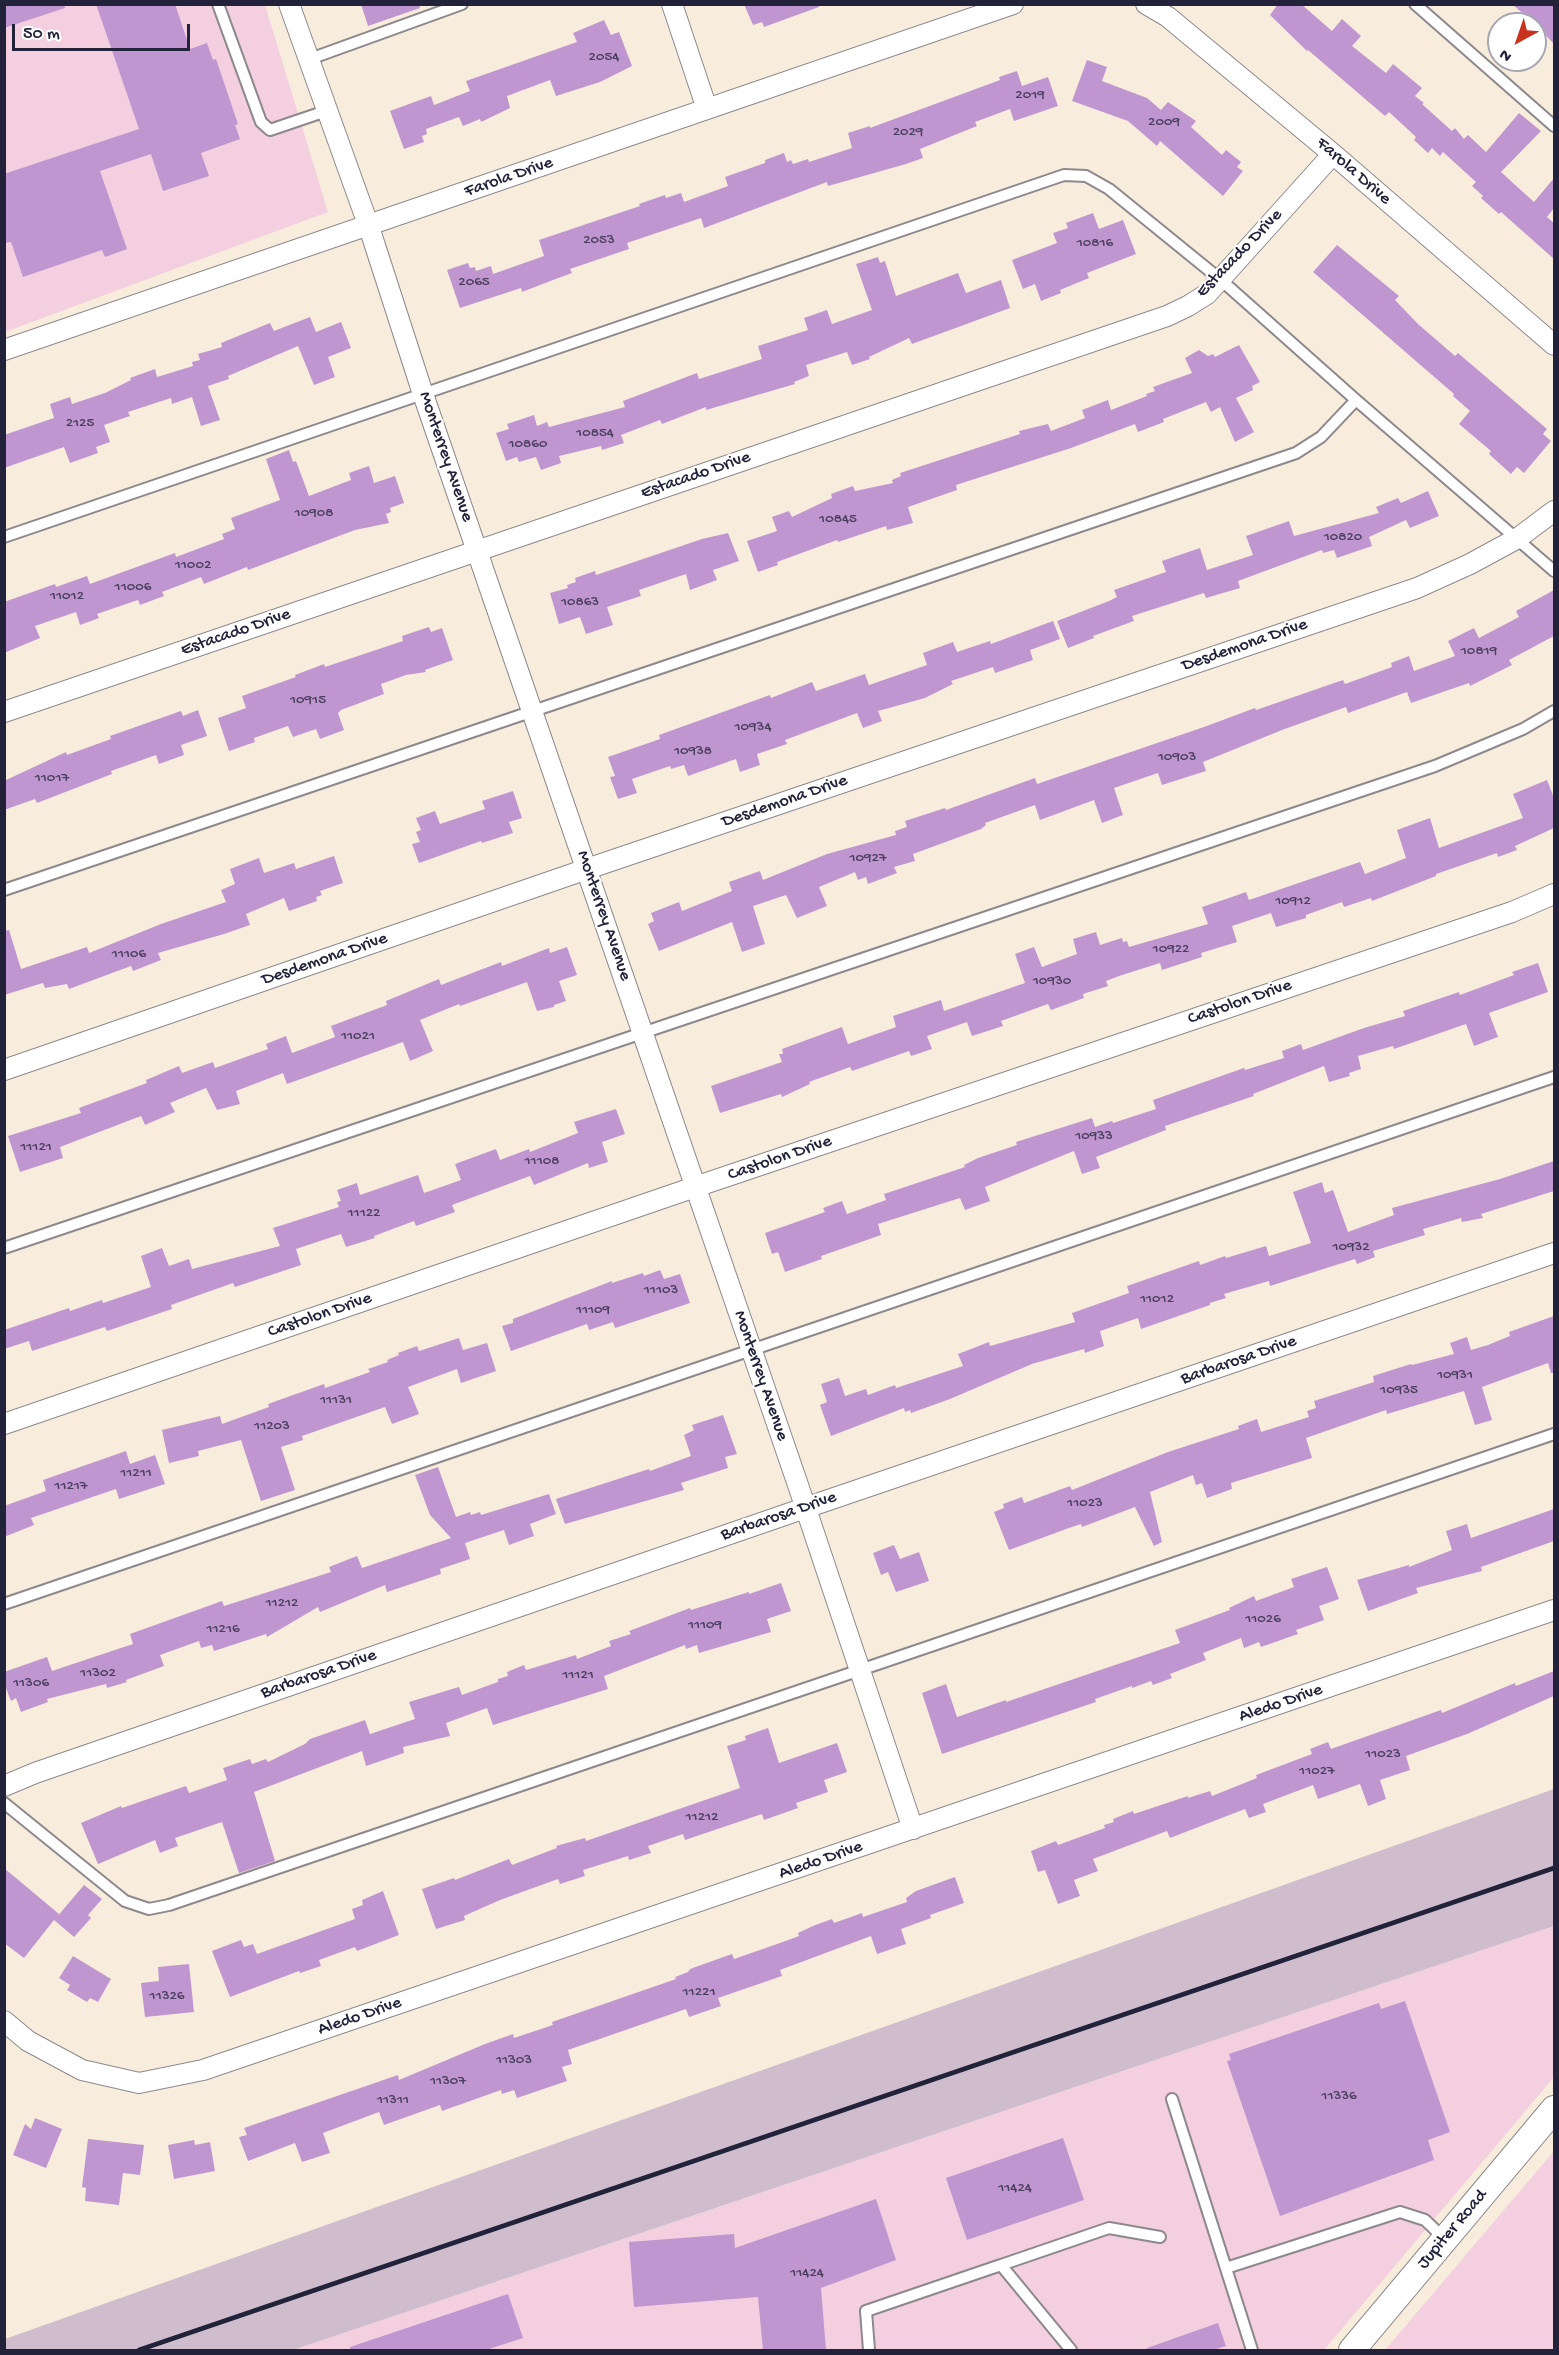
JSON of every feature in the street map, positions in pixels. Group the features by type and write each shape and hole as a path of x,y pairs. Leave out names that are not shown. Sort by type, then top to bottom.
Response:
{"street":[{"name":"Monterrey Avenue","path":"289,4 307,60 369,227 423,394 913,1829"},
{"path":"672,4 707,109"},
{"name":"Farola Drive","path":"4,350 369,227 1012,4"},
{"name":"Farola Drive","path":"1146,4 1168,17 1333,154 1554,345"},
{"name":"Estacado Drive","path":"4,712 1167,316 1207,294 1333,154"},
{"name":"Desdemona Drive","path":"4,1071 587,869 1417,588 1470,564 1518,538 1554,511"},
{"name":"Castolon Drive","path":"4,1424 695,1187 1512,912 1554,894"},
{"name":"Barbarosa Drive","path":"4,1786 35,1773 805,1508 1554,1253"},
{"name":"Aledo Drive","path":"4,2021 28,2041 82,2070 139,2083 203,2070 1554,1610"},
{"name":"Jupiter Road","path":"1352,2350 1554,2109"}],"lane":[{"path":"219,4 261,122 270,130 326,111"},
{"path":"307,60 462,4"},
{"path":"1416,4 1554,126"},
{"path":"4,537 1064,175 1086,176 1109,189 1221,279 1356,400 1554,571"},
{"path":"4,890 1296,453 1321,437 1356,400"},
{"path":"4,1248 1435,766 1523,729 1554,711"},
{"path":"4,1604 1554,1077"},
{"path":"4,1803 124,1901 148,1909 169,1905 1554,1434"},
{"path":"1172,2099 1252,2350"},
{"path":"1226,2268 1400,2212 1425,2220 1446,2239"},
{"path":"869,2350 866,2311 1109,2228 1160,2237"},
{"path":"1001,2265 1071,2350"}],"shaded area":[{"path":"5,5 265,5 328,212 5,332"},
{"path":"1554,1789 1554,1926 293,2350 5,2350 5,2339"},
{"path":"1554,1926 1554,2077 1324,2350 293,2350"},
{"path":"1554,2151 1554,2350 1385,2350 1386,2349"}],"building":[{"path":"4,4 64,4 65,8 4,28"},
{"path":"96,4 175,4 190,49 207,43 213,60 216,59 238,124 235,125 240,139 201,153 209,176 163,191 151,154 100,171 127,249 105,257 102,250 23,277 11,242 4,243 4,174 139,129"},
{"path":"361,4 419,4 420,8 368,26"},
{"path":"744,4 818,4 819,7 764,27 762,22 753,25"},
{"path":"1278,4 1301,4 1332,31 1342,19 1361,36 1352,46 1386,73 1393,64 1422,88 1415,96 1424,103 1422,104 1452,131 1455,128 1464,139 1468,135 1486,152 1519,113 1541,131 1501,172 1534,202 1554,178 1554,208 1547,217 1554,223 1554,259 1501,212 1499,214 1481,198 1483,196 1472,186 1476,182 1443,152 1440,156 1432,148 1428,153 1414,140 1416,137 1389,112 1385,116 1307,51 1270,15"},
{"path":"1512,4 1554,4 1554,44 1547,37 1547,12 1521,12"},
{"path":"604,20 611,35 619,32 632,66 600,82 556,96 550,80 507,96 510,108 481,122 480,119 463,126 459,117 426,129 427,134 422,136 424,142 404,149 390,111 431,96 434,105 470,91 466,81 577,42 573,33"},
{"path":"1087,60 1107,67 1102,81 1147,98 1161,110 1168,102 1196,121 1191,127 1222,155 1226,150 1241,162 1237,167 1243,171 1223,196 1160,141 1157,146 1128,121 1072,101"},
{"path":"1017,71 1022,86 1048,77 1058,106 1014,121 1010,109 975,122 977,126 920,149 923,158 828,186 827,182 704,228 701,218 627,243 629,249 570,269 572,273 522,292 521,288 460,308 447,270 468,263 470,268 475,267 476,271 491,266 493,274 544,256 539,240 640,206 639,204 665,195 666,198 681,193 684,202 728,186 725,177 765,163 765,160 784,153 787,162 791,160 793,164 808,159 809,162 852,148 848,133 870,126 870,128 1000,80 999,77"},
{"path":"1093,213 1099,229 1123,220 1136,254 1087,273 1089,278 1041,301 1035,284 1023,289 1012,260 1057,243 1053,233 1068,228 1066,223"},
{"path":"1337,245 1399,296 1395,300 1418,324 1455,356 1458,353 1547,429 1543,434 1551,441 1524,473 1517,467 1511,474 1489,454 1491,451 1459,424 1470,411 1453,396 1454,394 1313,272"},
{"path":"878,257 880,263 885,261 896,296 958,273 966,293 1001,280 1010,308 912,344 909,338 869,357 870,359 852,365 847,352 806,365 809,376 794,382 795,384 706,410 706,407 662,424 660,420 621,435 624,443 602,450 601,446 559,456 561,463 541,470 536,457 519,462 517,457 506,461 496,433 509,429 507,424 534,415 537,426 547,422 549,427 625,407 623,401 697,373 699,379 762,359 758,346 808,330 804,318 827,310 832,324 872,310 856,264"},
{"path":"310,317 316,332 341,322 351,348 328,357 335,377 314,385 298,346 228,376 229,379 208,386 220,420 201,426 192,397 172,404 171,398 128,412 130,416 104,425 110,442 96,447 98,453 70,463 64,447 4,468 4,435 54,418 50,404 70,397 72,404 105,393 131,380 130,378 155,369 157,377 193,366 192,362 200,360 198,354 222,347 221,343 270,323 274,331"},
{"path":"1239,345 1260,382 1252,386 1253,390 1236,398 1254,432 1235,442 1220,407 1211,412 1206,402 1163,419 1164,422 1138,432 1135,424 1071,448 956,485 957,490 908,507 913,523 887,530 886,526 838,542 837,540 777,562 778,565 758,572 747,541 777,531 772,517 789,511 792,517 832,498 831,494 853,486 855,491 893,483 892,480 901,476 900,473 1020,434 1019,431 1048,424 1051,431 1085,418 1082,410 1108,400 1111,410 1147,396 1146,394 1155,391 1153,387 1192,373 1185,358 1199,350 1208,356 1213,354 1215,357"},
{"path":"289,450 293,462 296,461 309,496 351,480 349,473 369,466 374,483 395,476 404,503 390,508 391,512 386,514 389,523 355,530 248,570 247,567 204,584 201,577 162,592 164,596 140,605 138,600 97,614 99,618 80,625 76,612 35,626 40,638 4,653 4,602 55,584 56,587 87,576 90,584 175,553 176,557 224,539 222,534 235,529 231,518 280,500 266,459"},
{"path":"1428,491 1439,516 1410,528 1406,520 1369,537 1372,546 1337,558 1334,550 1323,553 1322,550 1238,581 1240,588 1206,598 1204,593 1132,616 1134,621 1068,648 1057,621 1117,597 1114,590 1166,572 1162,561 1200,548 1207,570 1253,555 1246,536 1289,521 1294,536 1379,513 1376,507 1398,498 1401,503"},
{"path":"728,533 739,561 713,570 717,580 690,590 686,574 639,590 641,596 607,607 613,625 586,634 580,617 559,624 550,593 568,588 567,585 576,582 575,578 595,571 596,575 702,539"},
{"path":"1554,590 1554,636 1509,660 1512,665 1470,686 1469,683 1411,703 1407,692 1348,713 1346,707 1203,762 1206,771 1162,785 1158,773 1114,788 1123,815 1102,823 1094,800 1040,820 1035,805 985,823 986,825 981,829 913,854 915,861 894,867 897,873 868,884 866,877 858,880 855,872 819,887 827,906 797,918 786,895 753,906 765,944 742,952 732,922 659,951 648,924 654,921 651,913 679,902 682,911 732,891 729,882 760,871 763,880 827,854 896,835 895,831 907,827 905,821 945,808 946,810 1035,778 1037,784 1255,708 1256,710 1343,680 1345,684 1392,667 1391,663 1409,656 1414,671 1455,656 1448,641 1474,628 1479,638 1519,617 1516,611"},
{"path":"1053,621 1060,639 1030,650 1033,660 995,673 993,667 951,681 953,684 925,698 878,711 882,721 863,728 857,713 785,740 787,744 757,754 760,765 740,772 736,759 688,776 684,765 671,769 670,766 632,779 637,793 618,799 610,777 615,776 608,757 660,739 659,735 812,682 816,691 865,674 869,685 927,665 923,653 953,642 957,652 990,641 991,644"},
{"path":"429,627 431,632 442,628 453,660 425,670 426,672 406,675 381,684 384,694 338,713 344,730 320,739 316,729 293,737 288,726 254,738 255,742 229,751 218,718 246,708 242,696 296,677 295,675 324,664 325,667 403,641 402,636"},
{"path":"198,710 207,736 181,745 184,755 159,764 156,755 111,771 112,774 37,803 35,799 4,810 4,781 66,752 67,755 111,739 110,736 181,711 183,716"},
{"path":"1547,780 1554,798 1554,828 1515,846 1517,850 1498,857 1497,853 1436,874 1436,876 1372,901 1371,898 1344,907 1342,902 1306,915 1306,918 1276,927 1271,913 1232,926 1237,942 1201,953 1202,957 1162,970 1160,963 1119,976 1106,981 1108,986 1083,994 1084,998 1051,1010 1048,1004 1001,1021 1003,1026 972,1036 967,1022 927,1036 932,1049 911,1056 909,1051 852,1071 850,1067 809,1082 810,1084 782,1097 781,1094 720,1113 711,1086 782,1062 779,1054 783,1054 782,1049 842,1027 848,1044 896,1027 893,1016 941,1000 944,1011 1025,983 1015,954 1034,947 1042,967 1077,954 1073,939 1096,932 1100,945 1122,938 1123,942 1127,941 1129,947 1208,924 1202,907 1246,892 1249,900 1360,862 1365,874 1406,858 1397,830 1430,818 1439,848 1523,818 1513,794"},
{"path":"513,791 522,818 509,822 513,833 482,843 481,841 419,863 412,844 420,842 416,832 421,830 416,818 435,811 440,824 485,809 482,801"},
{"path":"334,856 343,883 320,891 322,895 316,897 317,901 289,911 284,898 246,914 250,925 158,953 161,960 133,971 131,966 69,989 67,984 45,988 43,983 4,995 4,931 9,930 21,969 87,947 89,953 161,924 226,902 221,890 235,884 230,869 259,858 264,873 294,863 296,869"},
{"path":"567,947 577,975 559,981 566,1001 554,1007 537,1011 527,982 460,1006 459,1004 420,1020 433,1051 410,1061 403,1042 287,1084 283,1073 236,1091 240,1104 217,1110 206,1088 170,1103 175,1112 145,1125 141,1116 60,1147 63,1158 20,1172 8,1136 81,1113 79,1108 147,1083 146,1080 179,1066 182,1073 213,1062 215,1068 268,1049 266,1044 286,1036 292,1053 335,1037 331,1026 387,1005 386,1001 439,979 441,985 501,962 502,966 549,948 550,953"},
{"path":"1538,963 1548,992 1489,1013 1498,1037 1474,1046 1466,1024 1394,1049 1393,1046 1358,1056 1361,1069 1349,1073 1350,1076 1329,1082 1324,1066 1253,1094 1254,1096 1165,1126 1166,1130 1096,1157 1100,1168 1082,1174 1074,1151 985,1187 990,1201 965,1210 960,1198 878,1224 881,1235 821,1256 822,1259 785,1272 778,1252 772,1254 765,1233 825,1212 823,1208 842,1201 847,1214 886,1200 884,1194 965,1167 964,1165 978,1158 1017,1145 1016,1142 1092,1118 1095,1127 1156,1109 1153,1100 1244,1068 1245,1070 1284,1058 1282,1051 1301,1044 1303,1050 1405,1016 1403,1011 1459,992 1460,995 1514,975 1512,972"},
{"path":"616,1109 625,1134 602,1142 608,1162 589,1168 588,1163 534,1185 530,1176 452,1205 455,1212 416,1226 414,1221 374,1236 375,1238 346,1247 341,1234 296,1249 301,1265 235,1287 233,1283 171,1305 172,1309 107,1331 105,1327 32,1351 29,1341 4,1349 4,1330 69,1308 70,1311 102,1300 103,1303 151,1287 141,1256 162,1248 169,1266 189,1259 192,1269 280,1246 273,1228 339,1207 337,1202 341,1201 337,1190 357,1183 360,1195 418,1175 424,1193 461,1180 455,1164 496,1149 500,1160 529,1149 530,1152 578,1133 574,1122"},
{"path":"1554,1161 1554,1191 1481,1214 1483,1218 1462,1222 1461,1218 1423,1229 1425,1235 1373,1251 1375,1257 1357,1264 1355,1259 1270,1286 1269,1281 1224,1294 1226,1298 1210,1303 1210,1305 1141,1329 1138,1318 1100,1331 1104,1346 1085,1353 1084,1349 1032,1364 911,1413 910,1410 905,1412 904,1408 831,1436 820,1405 827,1402 821,1384 839,1378 845,1396 866,1389 868,1395 895,1385 896,1388 963,1366 958,1354 989,1342 990,1346 1075,1322 1072,1313 1129,1293 1127,1286 1199,1261 1200,1265 1266,1246 1269,1256 1311,1243 1293,1192 1322,1182 1325,1193 1333,1190 1348,1232 1394,1215 1392,1208 1500,1179"},
{"path":"660,1270 664,1279 680,1274 690,1303 615,1328 613,1322 589,1330 587,1324 511,1351 502,1326 513,1323 513,1319 612,1281 612,1283 643,1273 644,1276"},
{"path":"1554,1316 1554,1373 1551,1373 1548,1363 1482,1387 1492,1420 1475,1425 1464,1391 1387,1414 1386,1410 1306,1438 1312,1458 1231,1483 1232,1489 1207,1498 1202,1483 1196,1485 1193,1475 1150,1492 1162,1542 1154,1546 1135,1507 1082,1527 1081,1524 1009,1550 994,1512 1004,1508 1003,1504 1022,1497 1024,1503 1070,1486 1072,1490 1168,1452 1239,1429 1238,1426 1257,1419 1261,1432 1309,1417 1307,1411 1316,1408 1314,1401 1374,1382 1373,1376 1454,1354 1450,1343 1467,1337 1471,1350 1510,1336 1509,1332"},
{"path":"459,1338 463,1350 487,1343 496,1371 461,1383 457,1369 408,1387 419,1414 392,1424 385,1407 302,1436 303,1440 281,1447 295,1490 261,1501 241,1440 198,1451 199,1456 169,1463 162,1430 220,1416 222,1424 269,1407 268,1404 324,1384 325,1388 370,1372 368,1369 388,1362 387,1360 399,1355 398,1353 417,1346 419,1351"},
{"path":"723,1415 737,1454 725,1457 728,1468 681,1483 684,1490 565,1524 556,1499 649,1469 650,1471 691,1456 684,1435 694,1430 692,1425"},
{"path":"126,1451 130,1464 155,1455 165,1484 119,1499 116,1489 31,1518 34,1525 4,1537 4,1506 46,1491 43,1480"},
{"path":"438,1467 456,1517 470,1512 471,1515 480,1512 481,1515 549,1494 556,1514 530,1524 534,1536 509,1545 504,1530 465,1543 470,1559 440,1569 441,1574 387,1592 385,1585 320,1612 318,1607 267,1637 266,1634 214,1651 212,1645 201,1648 199,1641 160,1655 164,1666 126,1680 127,1682 107,1688 106,1684 47,1699 48,1702 21,1712 16,1698 11,1701 4,1683 4,1672 47,1657 52,1671 133,1644 130,1634 222,1601 224,1606 331,1572 329,1567 357,1556 362,1568 451,1538 430,1515 415,1475"},
{"path":"1554,1509 1554,1541 1481,1567 1482,1571 1416,1588 1418,1593 1368,1611 1357,1580 1409,1565 1409,1567 1452,1550 1446,1531 1467,1524 1471,1538"},
{"path":"894,1545 900,1559 919,1552 929,1581 896,1592 888,1572 881,1575 873,1553"},
{"path":"1327,1567 1339,1599 1319,1606 1324,1620 1296,1630 1298,1634 1261,1647 1259,1642 1244,1648 1241,1638 1203,1653 1206,1660 1170,1674 1172,1678 1153,1685 1151,1681 1132,1688 1132,1686 1095,1699 1096,1702 942,1754 922,1693 946,1684 957,1717 1006,1700 1006,1702 1180,1643 1175,1630 1230,1610 1229,1608 1254,1596 1256,1601 1294,1587 1291,1579"},
{"path":"781,1583 791,1611 767,1619 771,1632 699,1653 697,1645 686,1649 685,1645 604,1676 608,1689 493,1725 487,1708 446,1723 450,1736 403,1747 404,1753 366,1766 362,1751 254,1792 275,1861 239,1873 222,1822 175,1838 178,1846 160,1853 155,1840 98,1864 81,1823 121,1806 122,1808 186,1786 189,1793 227,1780 223,1768 250,1759 252,1764 266,1759 268,1762 305,1744 310,1739 365,1720 370,1734 415,1719 409,1702 459,1687 462,1695 498,1682 498,1679 508,1676 507,1672 524,1665 526,1670 576,1655 577,1659 611,1646 609,1641 631,1634 629,1631 690,1608 691,1610"},
{"path":"1554,1671 1554,1696 1467,1734 1406,1756 1410,1770 1380,1780 1386,1799 1368,1806 1360,1784 1318,1799 1313,1785 1263,1804 1266,1812 1249,1818 1245,1809 1170,1838 1167,1831 1093,1859 1098,1871 1074,1880 1080,1896 1058,1904 1045,1870 1038,1872 1031,1851 1056,1841 1058,1845 1105,1828 1104,1825 1114,1822 1113,1819 1133,1811 1134,1814 1210,1791 1212,1796 1257,1778 1256,1775 1312,1754 1310,1749 1328,1742 1331,1749 1441,1710 1442,1713 1515,1683 1516,1686"},
{"path":"768,1728 779,1763 837,1743 847,1772 824,1780 828,1792 796,1803 798,1808 764,1820 762,1814 685,1840 683,1834 648,1846 651,1853 629,1860 628,1856 583,1870 585,1876 560,1884 558,1879 500,1900 464,1916 465,1920 436,1929 422,1889 454,1878 455,1880 509,1859 512,1865 557,1848 556,1846 585,1838 586,1841 740,1788 727,1746 746,1740 745,1736"},
{"path":"4,1868 59,1914 56,1918 84,1885 102,1899 88,1915 91,1918 74,1937 54,1920 24,1958 4,1943"},
{"path":"955,1877 964,1903 930,1915 931,1918 901,1929 906,1944 877,1954 871,1936 780,1970 782,1976 718,1998 721,2006 689,2017 686,2009 568,2050 572,2064 562,2067 567,2081 517,2098 514,2090 502,2094 501,2090 442,2111 440,2105 384,2125 379,2112 323,2133 330,2153 302,2162 295,2143 248,2161 239,2137 247,2135 244,2128 398,2075 399,2080 485,2044 513,2034 514,2038 553,2025 552,2022 676,1979 675,1977 690,1969 732,1954 734,1959 799,1936 798,1933 832,1919 834,1923 862,1913 863,1917 907,1902 906,1898 916,1891"},
{"path":"383,1891 399,1935 357,1951 355,1947 319,1960 321,1966 300,1973 299,1971 230,1997 212,1951 241,1940 244,1947 253,1944 257,1954 355,1919 352,1909 363,1905 362,1900"},
{"path":"73,1956 111,1979 98,2002 90,1998 87,2002 67,1990 70,1985 59,1978"},
{"path":"189,1964 194,2012 145,2017 141,1983 159,1981 158,1967"},
{"path":"1405,2001 1450,2132 1428,2140 1434,2160 1280,2216 1227,2061 1231,2060 1229,2054 1379,2003 1381,2009"},
{"path":"35,2118 62,2129 46,2168 13,2155 25,2124 31,2129"},
{"path":"1063,2138 1084,2200 967,2240 946,2178"},
{"path":"88,2139 144,2145 140,2175 123,2173 119,2205 85,2201 86,2188 82,2187"},
{"path":"194,2140 195,2145 210,2142 215,2171 174,2179 168,2145"},
{"path":"876,2199 896,2260 821,2288 826,2350 763,2350 758,2297 634,2307 629,2242 734,2234 735,2248"},
{"path":"508,2294 523,2338 486,2350 350,2350 350,2347"},
{"path":"1218,2323 1226,2346 1213,2350 1148,2350 1147,2348"}],"railway":[{"path":"139,2350 1554,1868"}]}
